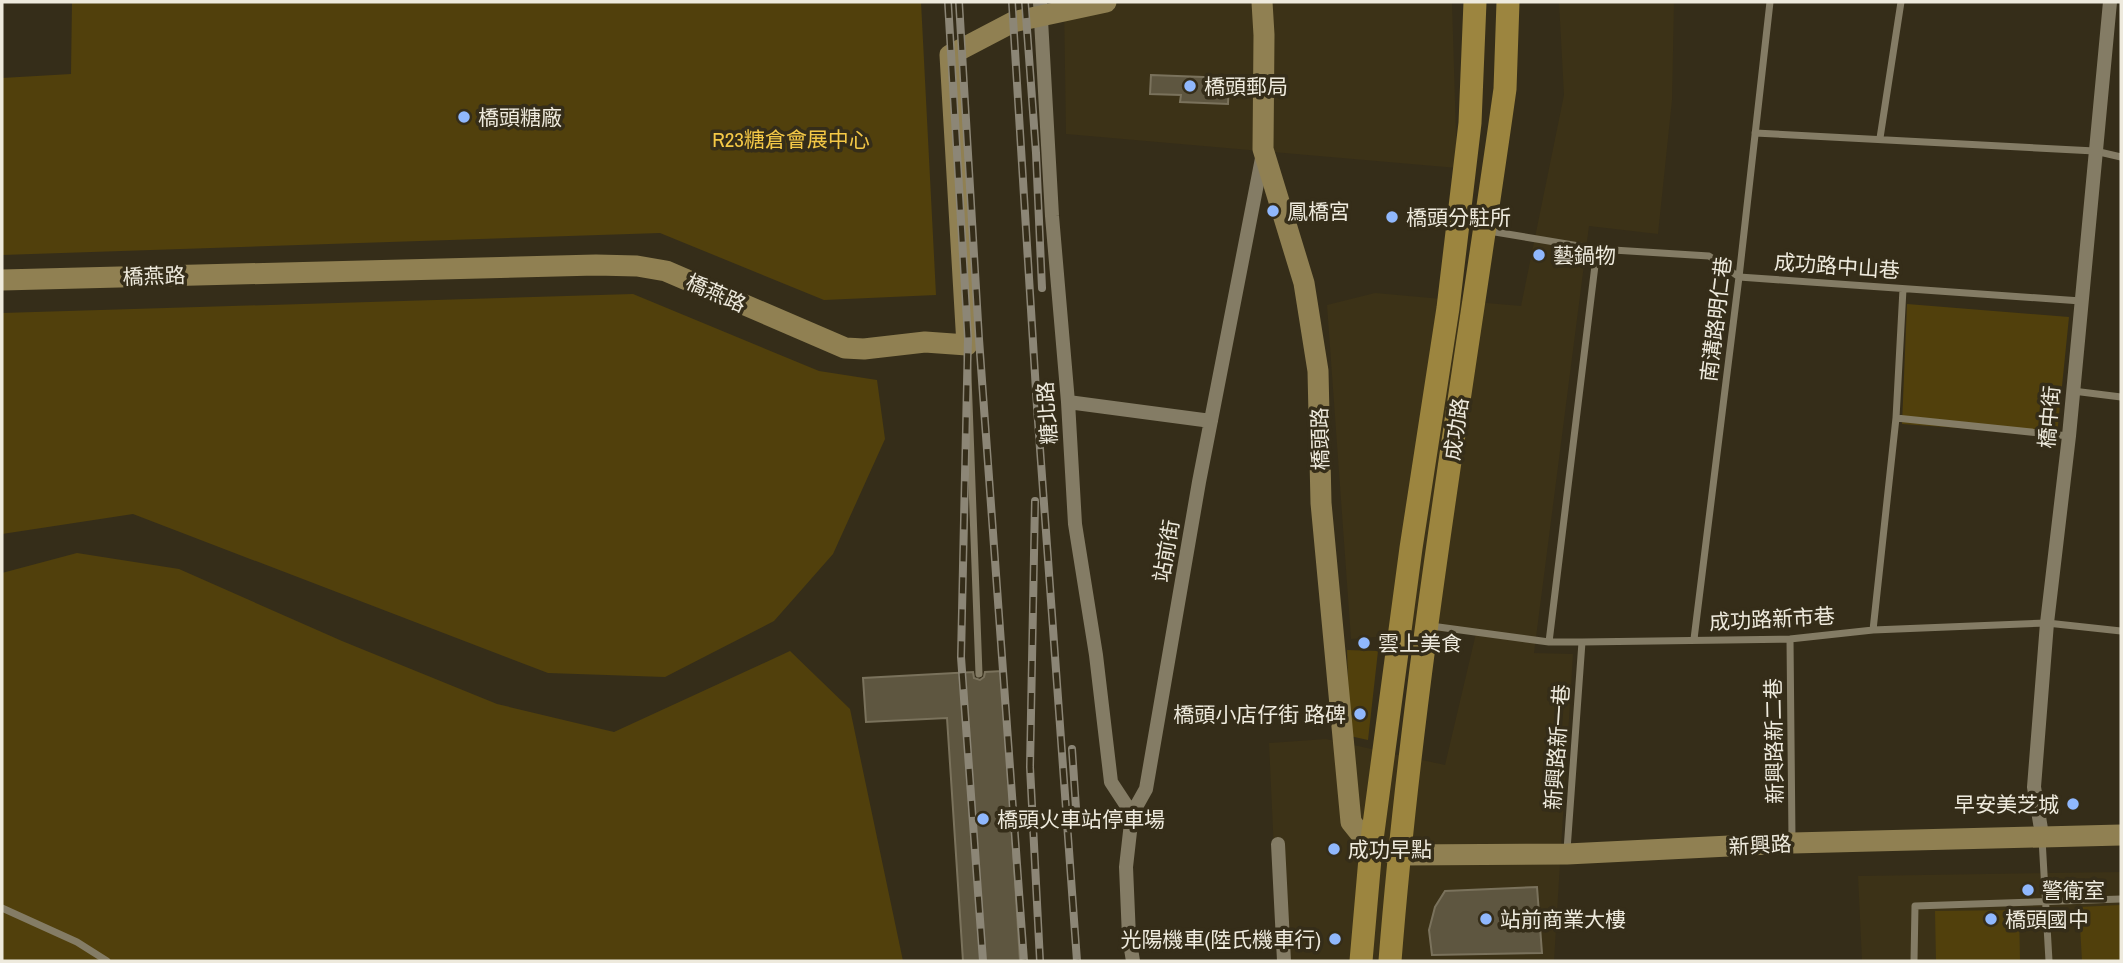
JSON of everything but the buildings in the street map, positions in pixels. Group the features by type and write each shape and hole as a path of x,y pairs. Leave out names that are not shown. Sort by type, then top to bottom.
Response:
{"main road":[{"name":"成功路","path":"1361,961 1371,847 1411,548 1448,308 1470,123 1475,2"},
{"name":"成功路","path":"1390,961 1398,855 1426,626 1505,89 1508,2"}],"street":[{"path":"967,345 950,55 1040,10 1106,2"},
{"name":"橋頭路","path":"1262,2 1264,149 1304,283 1315,347 1321,503 1351,821 1371,847"},
{"name":"橋中街","path":"2042,835 2034,787 2047,623 2069,436 2110,2"},
{"name":"糖北路","path":"1040,10 1075,524 1096,655 1111,782 1132,814"},
{"name":"站前街","path":"1133,961 1129,937 1126,867 1132,814 1146,789 1211,421 1264,149"},
{"name":"橋燕路","path":"2,281 637,266 666,271 845,348 864,349 925,342 967,345"},
{"path":"1068,402 1211,421"},
{"name":"新興路","path":"1398,855 1567,855 1792,843 2121,835"},
{"path":"1278,844 1284,961"},
{"path":"1371,847 1398,855"}],"lane":[{"name":"南溝路明仁巷","path":"1694,639 1770,2"},
{"path":"1880,138 1900,2"},
{"path":"1755,133 2095,151 2121,157"},
{"path":"1485,230 1597,249 1709,256 1739,277"},
{"path":"1549,642 1597,249"},
{"name":"成功路中山巷","path":"1739,277 2081,302"},
{"path":"1873,630 1896,418 1903,289"},
{"path":"967,345 979,674"},
{"path":"2073,391 2121,397"},
{"path":"1896,418 2069,436"},
{"name":"成功路新市巷","path":"1426,626 1549,642 1790,639 1873,630 2047,623 2121,631"},
{"name":"新興路新二巷","path":"1790,639 1792,843"},
{"name":"新興路新一巷","path":"1567,855 1582,642"},
{"path":"2042,835 2049,961"},
{"path":"1914,961 1915,906 2121,899"},
{"path":"2,908 77,942 107,961"}],"shaded area":[{"path":"1064,2 1452,2 1457,168 1066,134"},
{"path":"1559,2 1674,2 1672,100 1658,234 1589,226 1534,653 1573,654 1554,961 1279,961 1269,743 1326,739 1445,765 1477,629 1351,639 1327,305 1375,293 1521,306 1564,95"},
{"name":"橋頭國中","path":"2121,872 2121,961 1862,961 1858,876"}],"green space":[{"name":"R23糖倉會展中心","path":"72,2 921,2 936,295 824,300 660,233 2,255 2,78 71,74"},
{"path":"633,294 819,371 877,380 885,439 833,554 774,621 665,677 548,673 133,514 2,534 2,313"},
{"path":"1907,304 2069,317 2057,435 1902,424"},
{"path":"77,553 179,569 342,641 497,704 614,732 790,651 850,709 903,961 2,961 2,573"},
{"path":"1347,650 1378,651 1368,740 1350,736"},
{"path":"2121,905 2121,961 2082,961 2079,907"},
{"path":"2019,910 2020,961 1936,961 1935,911"}],"railway":[{"path":"948,2 968,338 961,657 983,961"},
{"path":"959,2 979,339 1024,961"},
{"path":"1012,2 1037,407 1077,961"},
{"path":"1025,2 1042,288"},
{"path":"1035,501 1030,767 1040,961"},
{"path":"1072,749 1076,808"}],"place":[{"name":"橋頭郵局","path":"1190,86"},
{"name":"橋頭糖廠","path":"464,117"},
{"name":"鳳橋宮","path":"1273,211"},
{"name":"橋頭分駐所","path":"1392,217"},
{"name":"藝鍋物","path":"1539,255"},
{"name":"雲上美食","path":"1364,643"},
{"name":"橋頭小店仔街 路碑","path":"1360,714"},
{"name":"早安美芝城","path":"2073,804"},
{"name":"橋頭火車站停車場","path":"983,819"},
{"name":"成功早點","path":"1334,849"},
{"name":"警衛室","path":"2028,890"},
{"name":"站前商業大樓","path":"1486,919"},
{"name":"橋頭國中","path":"1991,919"},
{"name":"光陽機車(陸氏機車行)","path":"1335,939"}]}
